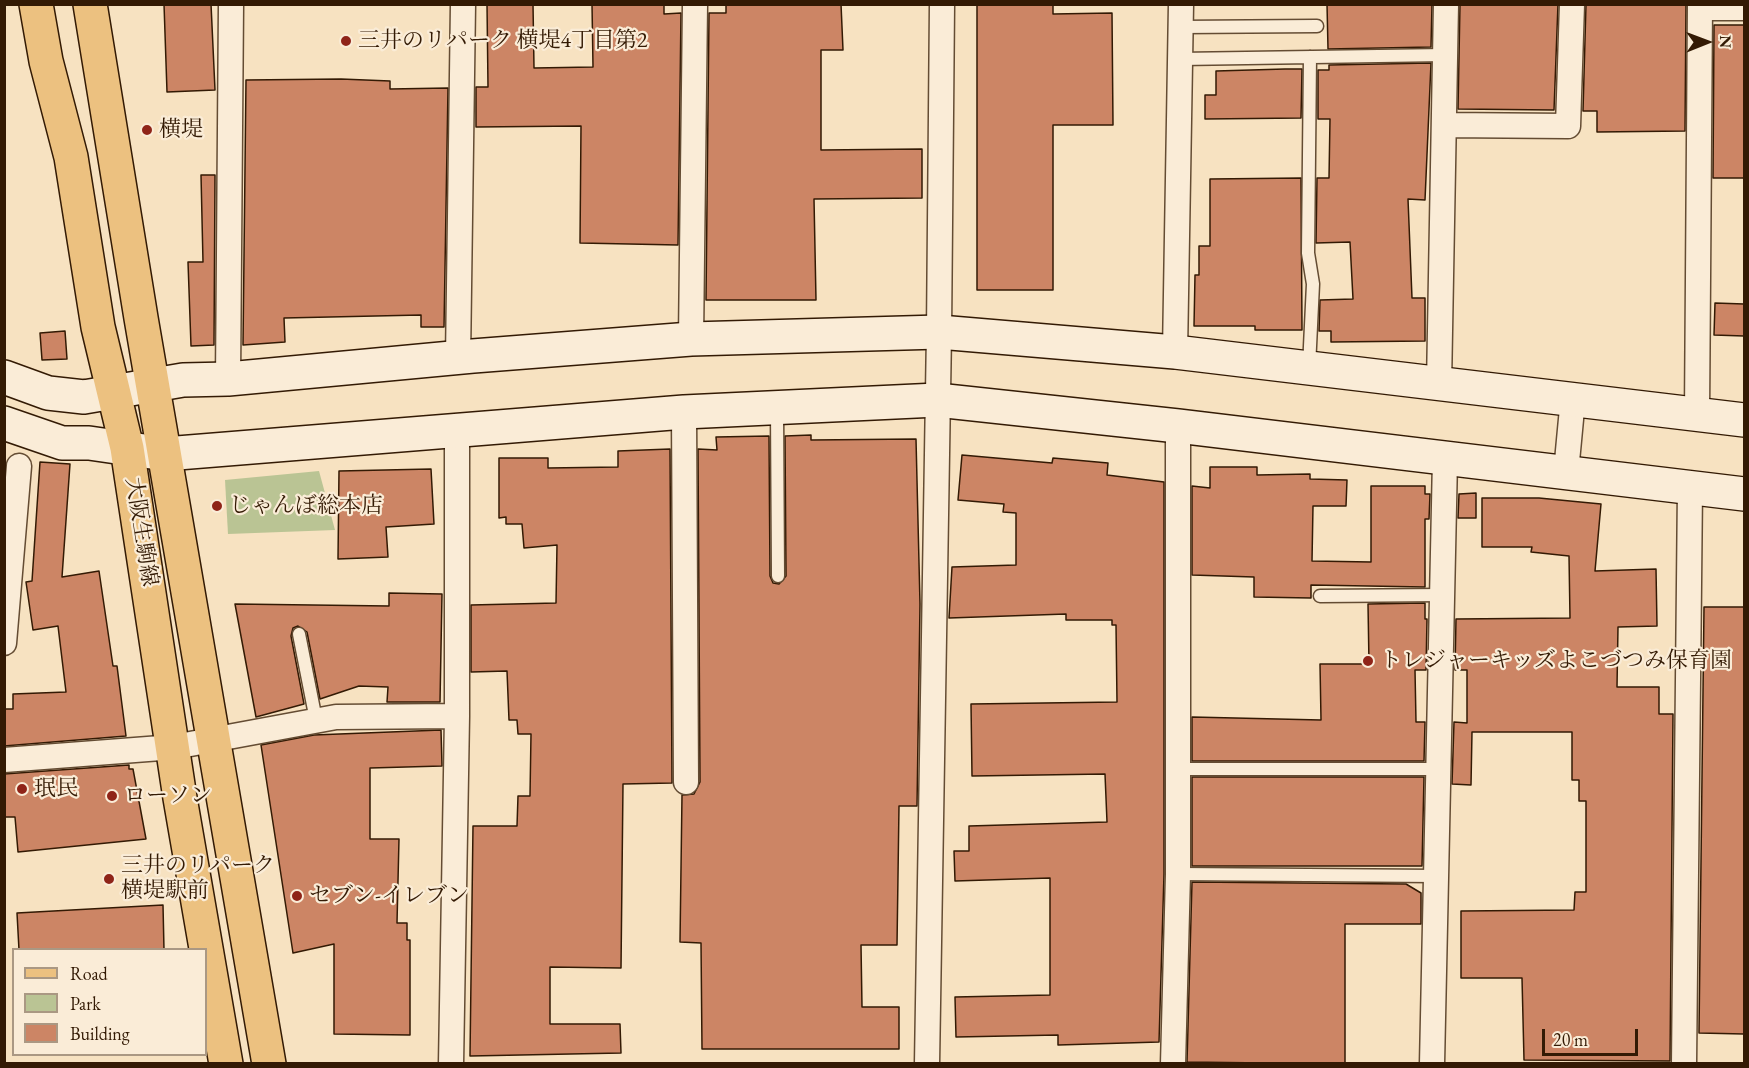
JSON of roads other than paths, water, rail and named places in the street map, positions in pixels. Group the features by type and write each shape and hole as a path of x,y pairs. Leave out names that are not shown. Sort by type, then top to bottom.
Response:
{"main road":[{"name":"大阪生駒線","path":"36,4 46,61 70,157 98,327 128,448 180,798 206,948"},
{"name":"大阪生駒線","path":"90,4 269,1064"},
{"name":"大阪生駒線","path":"207,954 226,1064"}],"street":[{"path":"228,379 231,4"},
{"path":"458,358 463,4"},
{"path":"691,339 694,4"},
{"path":"927,1064 942,4"},
{"path":"1439,385 1446,4"},
{"path":"1444,125 1568,126 1572,4"},
{"path":"1697,414 1700,6 1744,8"},
{"path":"1175,352 1181,16"},
{"path":"4,377 48,393 84,397 114,390 183,380 228,379 691,339 939,332 1175,352 1744,420"},
{"path":"1566,472 1573,398"},
{"path":"4,423 62,442 165,454 684,412 938,400 1178,426 1744,494"},
{"path":"684,412 686,782"},
{"path":"1173,1064 1178,874 1176,769 1178,426"},
{"path":"451,1064 457,716 457,432"},
{"path":"1432,1064 1445,459"},
{"path":"4,643 19,466"},
{"path":"1684,1064 1690,487"},
{"path":"4,760 174,747 336,717 457,716"}],"lane":[{"path":"1181,16 1317,26"},
{"path":"1180,58 1445,55"},
{"path":"1308,368 1313,284 1308,253 1310,57"},
{"path":"777,407 778,576"},
{"path":"1320,596 1442,596"},
{"path":"299,634 316,720"},
{"path":"1176,769 1438,769"},
{"path":"1178,874 1436,876"}],"place":[{"name":"三井のリパーク 横堤4丁目第2","path":"346,41"},
{"name":"横堤","path":"147,130"},
{"name":"じゃんぼ総本店","path":"217,506"},
{"name":"トレジャーキッズよこづつみ保育園","path":"1368,661"},
{"name":"珉民","path":"22,789"},
{"name":"ローソン","path":"112,796"},
{"name":"三井のリパーク 横堤駅前","path":"109,879"},
{"name":"セブン-イレブン","path":"297,896"}]}
